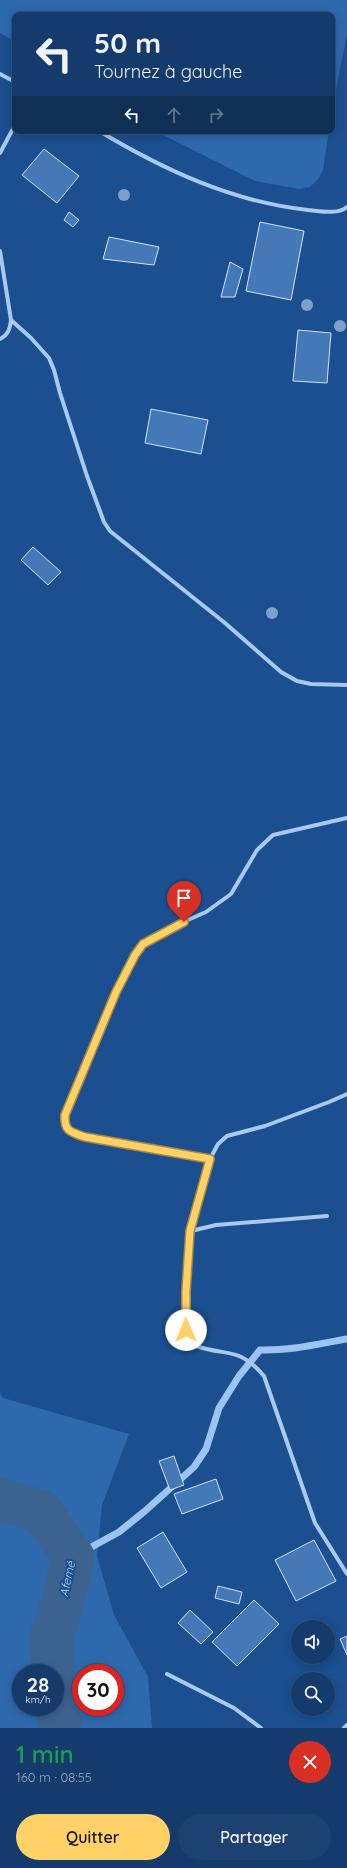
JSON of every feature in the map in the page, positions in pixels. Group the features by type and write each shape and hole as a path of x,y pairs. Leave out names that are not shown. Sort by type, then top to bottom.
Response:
{"street":[{"path":"0,74 12,80"},
{"path":"0,153 12,131"},
{"path":"105,134 183,176 252,201 286,208 320,212 346,208"},
{"path":"0,251 11,320 10,328 6,336 0,339"},
{"path":"11,320 31,338 49,358 87,476 104,522 110,531 225,623 281,672 297,681 311,684 347,685"},
{"path":"210,1159 85,1137 69,1131 64,1124 65,1115 116,992 143,944 172,927 206,912 232,894 257,850 273,835 347,818"},
{"path":"347,1094 265,1126 227,1136 218,1144 210,1159 190,1231 186,1291 186,1330 196,1346 208,1350 239,1354 252,1362 264,1376 315,1523 347,1574"},
{"path":"190,1231 216,1225 327,1216"},
{"path":"167,1674 234,1708 261,1728"},
{"path":"344,1728 347,1725"}],"shaded area":[{"path":"0,0 347,0 347,34 335,95 335,12 12,12 12,39 0,33"},
{"path":"161,134 329,134 323,170 319,178 310,187 299,189 255,181"},
{"path":"0,1393 3,1398 129,1434 102,1505 97,1556 114,1615 148,1677 152,1728 0,1728"}],"building":[{"path":"44,149 79,176 57,203 22,175"},
{"path":"69,212 79,220 73,227 64,220"},
{"path":"260,222 304,231 291,300 246,291"},
{"path":"109,237 159,247 154,265 103,259"},
{"path":"230,262 243,269 235,297 221,297"},
{"path":"298,330 331,333 327,383 293,381"},
{"path":"151,409 208,420 201,454 145,443"},
{"path":"33,547 61,572 48,585 21,560"},
{"path":"174,1456 184,1485 170,1490 159,1461"},
{"path":"216,1479 223,1499 182,1514 174,1494"},
{"path":"163,1532 187,1572 161,1588 137,1548"},
{"path":"314,1540 336,1581 296,1601 275,1560"},
{"path":"218,1586 242,1592 239,1604 215,1598"},
{"path":"254,1600 279,1624 237,1666 212,1642"},
{"path":"190,1610 213,1632 201,1644 178,1623"},
{"path":"347,1636 347,1655 340,1639"}],"waterway":[{"path":"73,1557 119,1532 194,1467 206,1449 219,1408 239,1376 260,1350 293,1348 347,1339"},
{"name":"Afemé","path":"0,1500 41,1511 73,1557 63,1601 52,1634 53,1664"},
{"name":"Afemé","path":"59,1716 61,1728"}],"route":[{"path":"184,922 150,939 143,944 135,955 129,970 116,992 65,1115 64,1124 69,1131 85,1137 210,1159 190,1231 186,1291 186,1330"}]}
